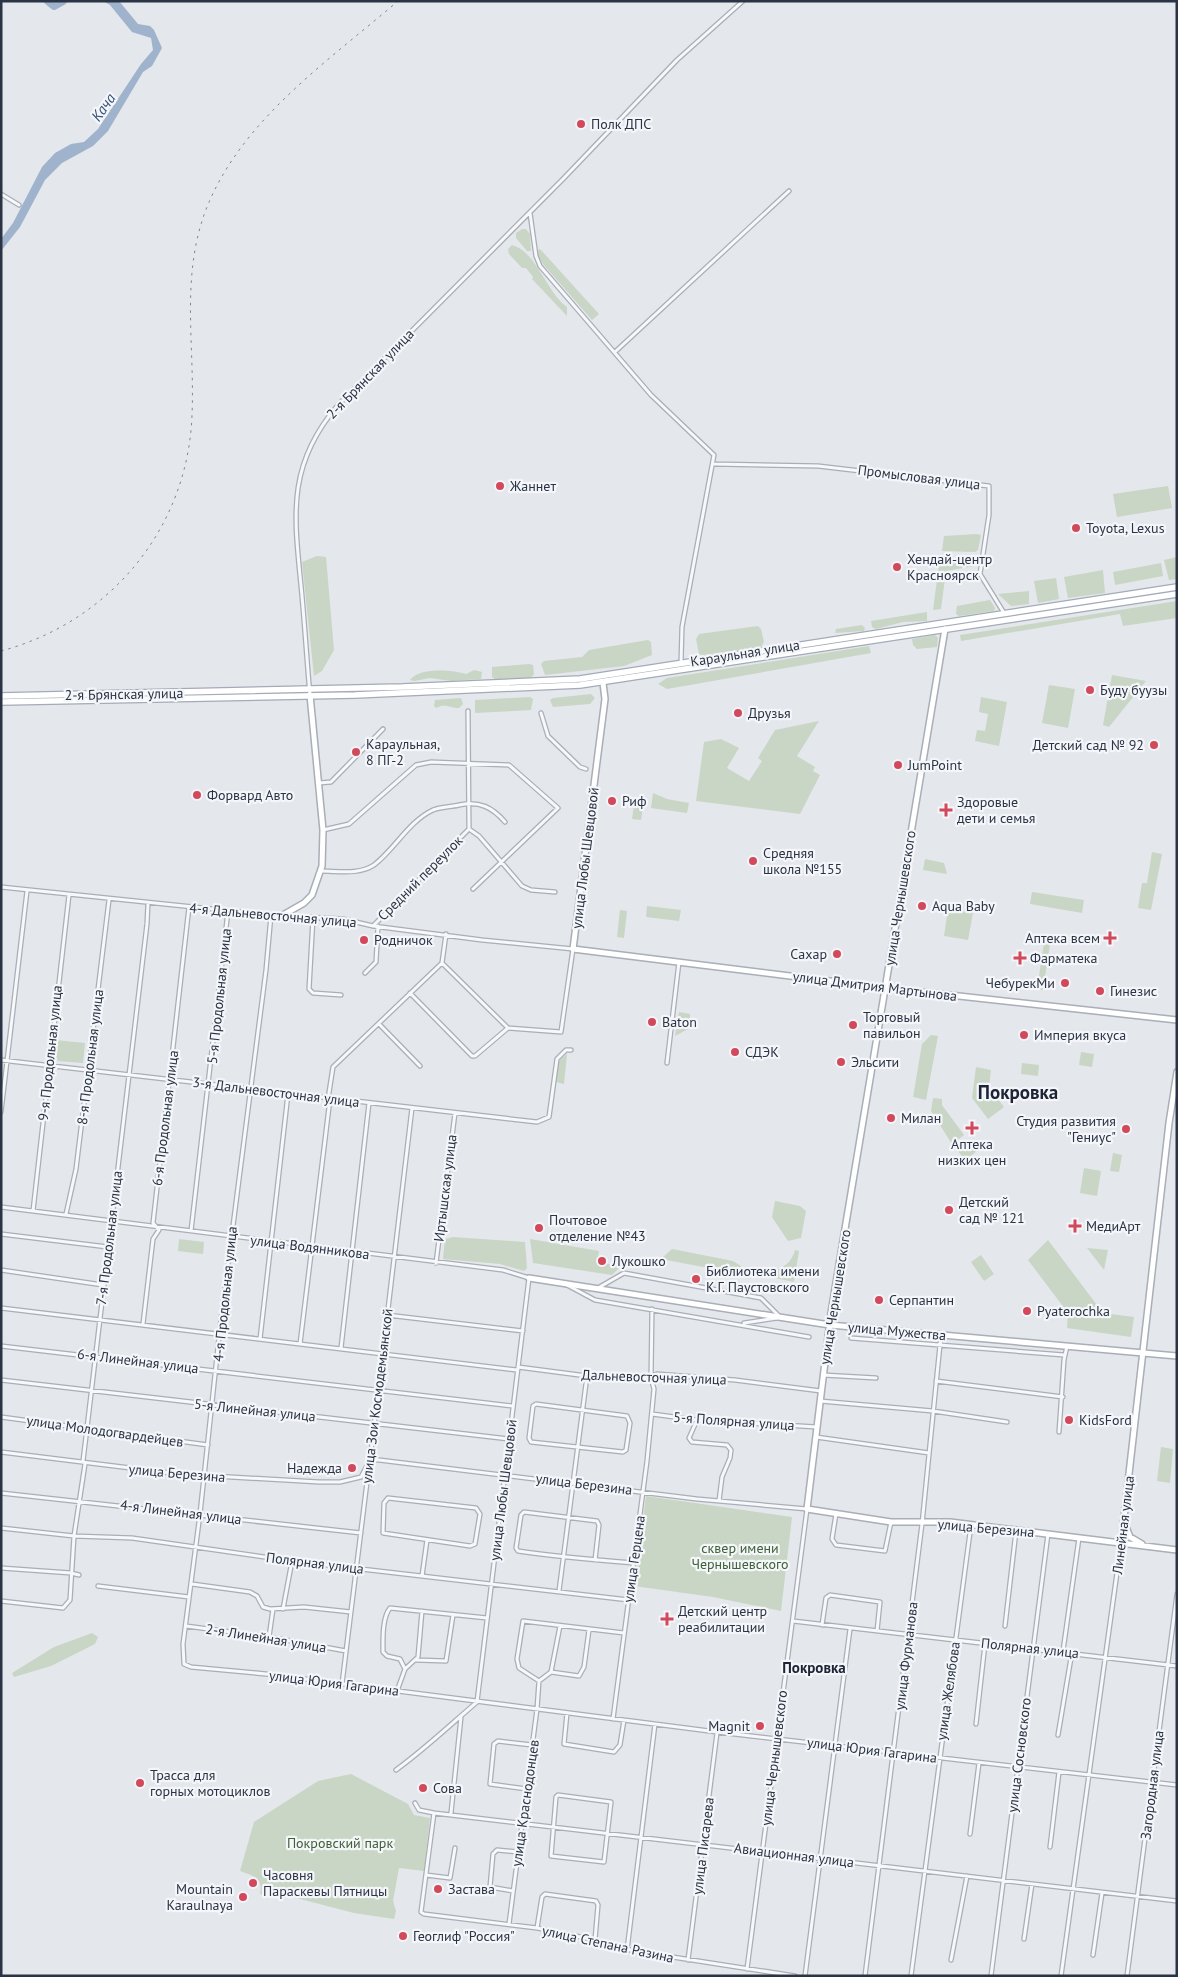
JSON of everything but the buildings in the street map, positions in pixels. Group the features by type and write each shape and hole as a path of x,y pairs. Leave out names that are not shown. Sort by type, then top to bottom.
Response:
{"main road":[{"name":"Караульная улица","path":"310,692 540,688 603,682 945,626 1004,613 1177,587"},
{"name":"Караульная улица","path":"310,692 580,679 681,663 1177,594"},
{"name":"2-я Брянская улица","path":"1,696 310,692"},
{"name":"2-я Брянская улица","path":"1,702 310,692"}],"street":[{"name":"2-я Брянская улица","path":"310,692 295,507 309,447 338,405 530,213 677,60 743,1"},
{"path":"616,352 789,191"},
{"path":"1,194 19,205"},
{"path":"530,213 534,246 540,266 616,352 651,395 712,451 714,464 682,627 681,663"},
{"name":"Промысловая улица","path":"714,464 818,466 990,486 989,515 980,574 1004,613"},
{"name":"улица Чернышевского","path":"747,1969 830,1325 945,626"},
{"name":"улица Любы Шевцовой","path":"508,1028 561,1032 574,949 605,699 603,682"},
{"path":"283,916 304,903 317,884 321,871 323,830 310,692"},
{"name":"Средний переулок","path":"374,926 469,829 470,762 468,711"},
{"path":"541,712 548,736 580,767 586,769"},
{"path":"318,783 331,782 383,729"},
{"path":"323,830 349,824 416,765 432,762 470,762 501,763 514,767 558,808 473,889"},
{"path":"321,871 355,872 366,869 373,865 433,810 468,803 484,805 492,808 505,822"},
{"path":"469,829 479,836 522,886 530,890 556,892"},
{"name":"4-я Дальневосточная улица","path":"1,887 109,900 283,916 343,919 374,926 574,949"},
{"path":"1,1112 27,891"},
{"name":"9-я Продольная улица","path":"33,1211 69,895"},
{"name":"8-я Продольная улица","path":"66,1214 76,1169 109,900"},
{"name":"7-я Продольная улица","path":"71,1573 148,903"},
{"name":"6-я Продольная улица","path":"143,1324 153,1239 159,1230 153,1223 189,907"},
{"name":"5-я Продольная улица","path":"191,1231 228,911"},
{"name":"4-я Продольная улица","path":"191,1667 184,1664 183,1660 188,1597 192,1584 231,1237 266,970 271,915"},
{"path":"313,918 309,989 312,992 341,995"},
{"path":"365,973 376,962 378,926"},
{"path":"300,1344 333,1067 442,963 446,934"},
{"name":"улица Дмитрия Мартынова","path":"574,949 886,988 1177,1020"},
{"path":"666,1063 679,962"},
{"path":"410,993 472,1056 475,1056 508,1028 442,963"},
{"path":"379,1024 420,1066"},
{"name":"3-я Дальневосточная улица","path":"1,1060 537,1122 549,1117 557,1059 566,1050 571,1050"},
{"name":"Линейная улица","path":"1060,1976 1124,1522 1177,1072"},
{"path":"260,1339 288,1094"},
{"path":"341,1348 370,1103"},
{"name":"улица Зои Космодемьянской","path":"342,1684 412,1108"},
{"name":"Иртышская улица","path":"436,1262 455,1113"},
{"name":"улица Водянникова","path":"1,1207 66,1214 312,1248 503,1270 529,1278"},
{"path":"1,1234 108,1248"},
{"path":"1,1270 103,1285"},
{"path":"598,1289 624,1273 761,1298 780,1317"},
{"name":"улица Любы Шевцовой","path":"477,1702 529,1278"},
{"name":"улица Мужества","path":"529,1278 830,1325 1177,1356"},
{"path":"567,1285 595,1300 738,1323 809,1337"},
{"name":"Дальневосточная улица","path":"1,1308 382,1354 586,1376 652,1378 656,1374 736,1380 821,1391"},
{"name":"улица Герцена","path":"613,1719 644,1491 652,1414 654,1389 652,1378 652,1309"},
{"path":"387,1315 523,1331"},
{"path":"738,1323 780,1317"},
{"name":"улица Фурманова","path":"865,1976 909,1634 941,1335"},
{"path":"851,1338 1064,1355"},
{"name":"6-я Линейная улица","path":"1,1346 378,1388 513,1406"},
{"path":"1059,1432 1063,1397 1064,1355 1067,1346"},
{"path":"823,1375 876,1378"},
{"path":"559,1591 565,1557 586,1376"},
{"name":"5-я Линейная улица","path":"1,1380 509,1440"},
{"path":"936,1382 1063,1397"},
{"path":"820,1401 933,1412 1007,1422"},
{"path":"536,1404 624,1415 629,1418 627,1449 623,1452 578,1446 531,1442 529,1438 533,1406 536,1404"},
{"name":"5-я Полярная улица","path":"652,1414 697,1420 817,1427"},
{"name":"улица Молодогвардейцев","path":"1,1417 208,1445"},
{"path":"697,1420 689,1438 692,1442 727,1445 731,1450 730,1458 722,1477 719,1501"},
{"path":"816,1437 929,1453"},
{"name":"улица Березина","path":"1,1452 85,1464 204,1476 340,1482 361,1477 370,1460 719,1501 807,1509 891,1522 922,1524 950,1522 1177,1550"},
{"name":"4-я Линейная улица","path":"1,1493 79,1500 361,1533"},
{"path":"386,1499 431,1502 478,1509 480,1514 476,1542 473,1545 426,1540 383,1533 381,1530 386,1499"},
{"path":"595,1560 599,1525 597,1521 522,1513 516,1548 520,1551 565,1557 595,1560 634,1563"},
{"path":"836,1514 834,1544 864,1549 885,1551 891,1522"},
{"path":"1124,1522 1130,1536 1146,1546"},
{"name":"улица Желябова","path":"911,1976 971,1525"},
{"name":"Полярная улица","path":"1,1528 74,1536 132,1538 356,1569 629,1600"},
{"path":"1005,1626 1016,1530"},
{"name":"улица Сосновского","path":"990,1976 1048,1534"},
{"path":"1064,1652 1079,1538"},
{"path":"422,1576 426,1540"},
{"path":"283,1609 292,1561"},
{"path":"1,1568 80,1575"},
{"path":"1,1601 65,1608 70,1600 71,1573"},
{"path":"192,1584 250,1592 257,1596 263,1607 273,1609 304,1607 351,1612"},
{"path":"98,1586 188,1597"},
{"name":"Загородная улица","path":"1127,1976 1177,1594"},
{"path":"822,1625 826,1598 830,1595 880,1602 877,1631"},
{"path":"405,1669 400,1658 387,1656 383,1652 387,1612 394,1607 487,1618"},
{"path":"269,1637 273,1609"},
{"path":"416,1660 422,1611"},
{"path":"397,1691 405,1669 416,1660 446,1661 453,1615"},
{"path":"560,1626 551,1672 539,1681 521,1670 517,1662 522,1622 525,1620 589,1630 624,1633"},
{"name":"Полярная улица","path":"793,1621 850,1629 1072,1652 1177,1666"},
{"name":"2-я Линейная улица","path":"186,1626 269,1637 346,1651"},
{"path":"805,1976 850,1629"},
{"path":"551,1672 579,1676 584,1667 589,1630"},
{"path":"976,1724 985,1644"},
{"path":"1058,1735 1072,1652"},
{"name":"улица Юрия Гагарина","path":"191,1667 342,1684 939,1759 1177,1785"},
{"name":"улица Краснодонцев","path":"508,1924 523,1822 539,1681"},
{"path":"396,1770 426,1748 477,1702"},
{"path":"567,1713 564,1744 614,1752 620,1746 624,1720"},
{"path":"451,1813 461,1716"},
{"path":"627,1950 655,1724"},
{"name":"улица Писарева","path":"688,1960 717,1732"},
{"path":"527,1789 490,1784 494,1744 498,1741 532,1745"},
{"path":"970,1834 979,1763"},
{"path":"1050,1847 1059,1772"},
{"path":"558,1795 609,1801 612,1805 602,1863 554,1858 550,1855 553,1826 556,1797 558,1795"},
{"name":"Авиационная улица","path":"415,1803 419,1810 434,1813 451,1813 1177,1901"},
{"path":"434,1813 426,1875 450,1878 455,1848"},
{"path":"513,1891 490,1887 493,1854 496,1850 518,1852"},
{"name":"улица Степана Разина","path":"426,1875 421,1912 424,1914 537,1928 595,1940 627,1950 795,1976"},
{"path":"951,1960 967,1876"},
{"path":"1024,1939 1032,1884"},
{"path":"1093,1955 1102,1893"},
{"path":"537,1928 542,1898 545,1894 596,1900 598,1905 595,1940"}],"green space":[{"path":"526,229 530,234 531,251 527,251 516,238 516,233"},
{"path":"512,245 528,255 535,264 553,292 567,307 567,316 532,279 533,277 526,268 522,268 509,254 508,249"},
{"path":"539,249 599,314 592,320 542,263 537,253"},
{"path":"1168,486 1172,508 1117,517 1113,494"},
{"path":"981,535 978,550 975,552 942,551 944,536"},
{"path":"317,556 326,557 334,650 322,671 314,676 302,562"},
{"path":"940,557 972,559 975,564 974,566 946,571 941,609 933,610"},
{"path":"1177,557 1177,579 1169,580 1164,560"},
{"path":"1161,563 1163,576 1115,585 1113,572"},
{"path":"1103,570 1105,593 1068,598 1064,577"},
{"path":"1056,578 1059,599 1038,603 1034,581"},
{"path":"1029,591 1029,604 1011,606 998,594"},
{"path":"990,600 995,608 994,611 959,616 956,614 957,606"},
{"path":"1177,601 1177,618 1123,626 1120,614 961,641 960,635"},
{"path":"927,612 927,621 903,622 876,629 872,627 871,621"},
{"path":"862,625 865,628 864,631 835,633 836,629"},
{"path":"758,626 761,629 764,642 761,647 699,654 696,639 699,634"},
{"path":"935,635 938,638 937,647 917,649 913,645 912,639"},
{"path":"648,640 651,642 652,655 624,666 545,675 541,664 544,661 582,657 589,650"},
{"path":"869,646 871,653 667,689 658,684 667,678"},
{"path":"533,665 534,674 531,678 496,680 492,677 492,667"},
{"path":"474,670 482,672 481,679 451,681 430,678 410,680 428,671 453,671 466,674"},
{"path":"1112,675 1146,681 1109,727 1103,725"},
{"path":"1049,685 1075,689 1068,728 1042,723"},
{"path":"591,694 595,698 590,704 553,707 550,700 553,698"},
{"path":"530,697 533,699 531,710 475,713 475,700"},
{"path":"981,697 1007,702 999,746 975,741 977,730 985,731 988,714 979,712"},
{"path":"461,698 463,704 459,708 445,706 436,708 434,706 435,700"},
{"path":"819,721 797,756 815,767 813,771 820,775 800,814 696,801 704,742 721,739 739,748 727,768 749,781 762,761 758,758 775,730"},
{"path":"653,793 667,799 689,803 687,813 651,808"},
{"path":"635,799 644,800 641,820 632,819"},
{"path":"1152,852 1162,854 1151,910 1138,908 1142,883 1147,883"},
{"path":"925,859 944,863 947,874 923,870"},
{"path":"1032,892 1084,900 1082,913 1030,904"},
{"path":"647,906 681,910 679,921 646,917"},
{"path":"948,909 973,913 968,940 944,936"},
{"path":"620,910 627,911 624,938 617,937"},
{"path":"1044,943 1050,944 1043,990 1037,989"},
{"path":"679,1012 690,1014 690,1028 675,1036"},
{"path":"931,1035 938,1036 926,1100 913,1097 922,1044"},
{"path":"56,1040 85,1043 83,1063 58,1061 55,1053"},
{"path":"1081,1052 1094,1054 1092,1067 1079,1065"},
{"path":"567,1054 564,1084 556,1082 558,1062"},
{"path":"1022,1063 1039,1065 1038,1076 1021,1074"},
{"path":"976,1067 991,1070 989,1087 1004,1107 988,1119 972,1098"},
{"path":"933,1098 942,1099 942,1105 964,1135 952,1144 931,1111"},
{"path":"970,1142 977,1151 965,1160 958,1151"},
{"path":"1113,1153 1122,1155 1119,1172 1110,1171"},
{"path":"1084,1168 1101,1171 1097,1196 1080,1193"},
{"path":"775,1201 800,1206 806,1211 801,1238 788,1241 772,1217"},
{"path":"453,1237 525,1242 527,1268 524,1271 500,1264 443,1259 445,1239"},
{"path":"179,1239 204,1242 203,1254 178,1251"},
{"path":"530,1239 599,1251 597,1262 621,1266 612,1275 533,1263"},
{"path":"1048,1240 1103,1313 1134,1317 1131,1337 1067,1328 1068,1313 1028,1260"},
{"path":"1087,1248 1108,1250 1104,1270"},
{"path":"672,1249 733,1261 741,1266 740,1274 661,1259"},
{"path":"795,1250 799,1251 794,1282 770,1277 771,1271 783,1267"},
{"path":"981,1255 994,1274 984,1281 971,1262"},
{"path":"1161,1447 1173,1449 1170,1483 1157,1481"},
{"name":"сквер имени Чернышевского","path":"646,1496 792,1517 781,1611 713,1597 634,1586"},
{"path":"92,1633 98,1637 95,1644 51,1666 14,1677 12,1673 54,1647"},
{"name":"Покровский парк","path":"351,1774 408,1804 414,1815 430,1818 424,1871 399,1868 393,1901 396,1911 394,1919 354,1913 273,1892 271,1897 260,1894 259,1881 253,1876 240,1871 254,1822 318,1781"}],"water":[{"name":"Кача","path":"103,1 119,1 138,24 150,26 154,30 162,48 152,66 143,72 108,131 93,146 62,163 45,180 20,227 1,251 1,239 13,223 42,167 55,153 71,144 84,142 98,129 141,64 153,50 151,38 132,32 110,5"}],"waterway":[{"name":"Кача","path":"48,1 54,6 63,1"}],"railway":[{"path":"1,651 40,637 76,618 108,593 136,564 159,532 176,495 187,456 192,415 191,289 197,240 204,215 219,182 238,151 261,123 314,72 398,1"}],"place":[{"name":"Полк ДПС","path":"581,124"},
{"name":"Жаннет","path":"500,486"},
{"name":"Toyota, Lexus","path":"1076,528"},
{"name":"Хендай-центр Красноярск","path":"897,567"},
{"name":"Буду буузы","path":"1090,690"},
{"name":"Друзья","path":"738,713"},
{"name":"Детский сад № 92","path":"1154,745"},
{"name":"Караульная, 8 ПГ-2","path":"356,752"},
{"name":"JumPoint","path":"898,765"},
{"name":"Форвард Авто","path":"197,795"},
{"name":"Риф","path":"612,801"},
{"name":"Здоровые дети и семья","path":"946,810"},
{"name":"Средняя школа №155","path":"753,861"},
{"name":"Aqua Baby","path":"922,906"},
{"name":"Аптека всем","path":"1110,938"},
{"name":"Родничок","path":"364,940"},
{"name":"Сахар","path":"837,954"},
{"name":"Фарматека","path":"1020,958"},
{"name":"ЧебурекМи","path":"1065,983"},
{"name":"Гинезис","path":"1100,991"},
{"name":"Baton","path":"652,1022"},
{"name":"Торговый павильон","path":"853,1025"},
{"name":"Империя вкуса","path":"1024,1035"},
{"name":"СДЭК","path":"735,1052"},
{"name":"Эльсити","path":"841,1062"},
{"name":"Милан","path":"891,1118"},
{"name":"Аптека низких цен","path":"972,1128"},
{"name":"Студия развития \"Гениус\"","path":"1126,1129"},
{"name":"Детский сад № 121","path":"949,1210"},
{"name":"МедиАрт","path":"1075,1226"},
{"name":"Почтовое отделение №43","path":"539,1228"},
{"name":"Лукошко","path":"602,1261"},
{"name":"Библиотека имени К.Г. Паустовского","path":"696,1279"},
{"name":"Серпантин","path":"879,1300"},
{"name":"Pyaterochka","path":"1027,1311"},
{"name":"KidsFord","path":"1069,1420"},
{"name":"Надежда","path":"352,1468"},
{"name":"Детский центр реабилитации","path":"667,1619"},
{"name":"Magnit","path":"760,1726"},
{"name":"Трасса для горных мотоциклов","path":"140,1783"},
{"name":"Сова","path":"423,1788"},
{"name":"Часовня Параскевы Пятницы","path":"253,1883"},
{"name":"Застава","path":"438,1889"},
{"name":"Mountain Karaulnaya","path":"243,1897"},
{"name":"Геоглиф \"Россия\"","path":"403,1936"}],"district":[{"name":"Покровка","path":"1018,1092"},
{"name":"Покровка","path":"814,1667"}]}
